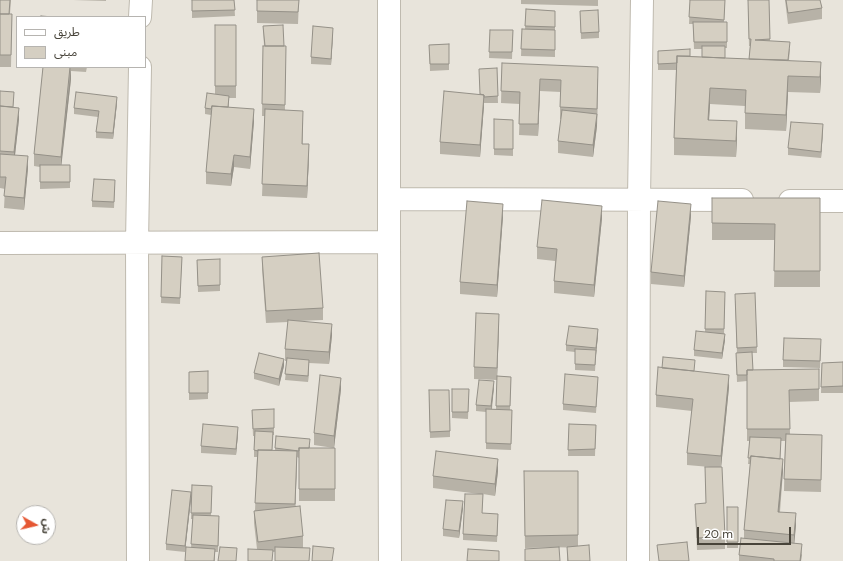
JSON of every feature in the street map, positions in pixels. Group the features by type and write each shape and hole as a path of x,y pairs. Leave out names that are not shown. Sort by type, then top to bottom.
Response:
{"street":[{"path":"140,0 140,16"},
{"path":"389,0 388,242 390,561"},
{"path":"638,561 639,199 642,0"},
{"path":"138,561 137,243 140,68"},
{"path":"389,199 639,199 843,202"},
{"path":"0,243 388,242"}],"shaded area":[{"path":"0,0 843,0 843,561 0,561"}],"building":[{"path":"0,0 10,0 9,14 0,14"},
{"path":"192,0 234,0 235,10 192,11"},
{"path":"257,0 299,0 298,12 257,11"},
{"path":"690,0 725,0 724,20 689,17"},
{"path":"748,0 769,0 770,39 755,40 790,42 788,60 749,59 751,39 749,39"},
{"path":"786,0 820,0 822,8 788,13"},
{"path":"526,9 555,11 555,27 525,26"},
{"path":"598,10 599,32 581,33 580,11"},
{"path":"0,14 12,14 11,55 0,55"},
{"path":"693,22 727,22 727,42 694,42"},
{"path":"215,25 236,25 236,86 215,86"},
{"path":"283,25 284,46 265,46 263,26"},
{"path":"313,26 333,28 331,59 311,57"},
{"path":"522,29 555,30 555,50 521,49"},
{"path":"490,30 513,30 512,52 489,52"},
{"path":"449,44 449,64 430,64 429,45"},
{"path":"263,46 286,46 285,105 262,104"},
{"path":"702,46 725,46 725,58 702,57"},
{"path":"690,49 690,56 677,56 677,63 658,64 658,51"},
{"path":"677,56 821,62 820,77 788,76 786,115 745,113 746,90 710,88 708,120 737,121 736,141 674,138"},
{"path":"502,63 598,67 597,109 560,107 561,80 540,79 538,124 519,124 520,92 501,91"},
{"path":"43,68 70,68 61,157 34,154"},
{"path":"497,68 498,96 484,97 484,95 480,94 479,69"},
{"path":"0,91 14,92 13,107 0,106"},
{"path":"444,91 484,95 480,145 440,142"},
{"path":"76,92 117,97 113,133 96,132 99,111 74,108"},
{"path":"207,93 229,96 228,107 212,106 211,109 205,108"},
{"path":"0,106 19,108 14,152 0,151"},
{"path":"212,106 254,109 250,157 234,155 231,174 206,172"},
{"path":"265,109 303,111 302,144 309,144 307,186 262,184"},
{"path":"562,110 597,114 593,145 558,141"},
{"path":"494,119 513,120 513,149 494,149"},
{"path":"791,122 823,124 821,152 788,148"},
{"path":"0,154 28,156 24,198 4,196 6,177 0,177"},
{"path":"40,165 70,165 70,182 40,182"},
{"path":"94,179 115,180 114,202 92,201"},
{"path":"712,198 820,198 820,271 774,271 775,224 712,223"},
{"path":"542,200 602,206 594,285 554,281 557,249 537,247"},
{"path":"467,201 503,204 497,285 460,282"},
{"path":"658,201 691,204 684,276 651,272"},
{"path":"319,253 323,308 266,311 262,257"},
{"path":"162,256 182,257 180,298 161,297"},
{"path":"220,259 220,285 198,286 197,260"},
{"path":"706,291 725,292 724,329 705,329"},
{"path":"755,293 757,347 737,348 735,294"},
{"path":"476,313 499,314 497,368 474,367"},
{"path":"288,320 332,324 329,352 285,349"},
{"path":"569,326 598,329 596,348 566,345"},
{"path":"696,331 725,334 722,353 694,350"},
{"path":"784,338 821,339 820,361 783,360"},
{"path":"575,349 596,350 595,365 575,364"},
{"path":"752,352 753,370 747,370 747,375 737,375 736,353"},
{"path":"259,353 284,359 279,379 254,373"},
{"path":"663,357 695,360 694,371 662,368"},
{"path":"287,358 309,360 308,376 285,374"},
{"path":"843,362 843,386 821,387 822,363"},
{"path":"658,367 729,375 721,456 687,453 693,399 656,395"},
{"path":"819,369 819,389 789,390 790,429 747,429 747,370"},
{"path":"208,371 208,393 189,393 189,372"},
{"path":"565,374 598,377 596,407 563,404"},
{"path":"320,375 341,378 334,436 314,433"},
{"path":"497,376 511,377 510,406 496,406"},
{"path":"479,380 494,381 491,406 476,405"},
{"path":"452,389 469,389 468,412 452,412"},
{"path":"429,390 449,390 450,431 430,432"},
{"path":"274,409 274,428 253,429 252,410"},
{"path":"486,409 512,410 511,444 486,443"},
{"path":"203,424 238,427 236,449 201,446"},
{"path":"569,424 596,425 595,449 568,450"},
{"path":"255,431 273,432 272,450 254,450"},
{"path":"786,434 822,435 821,480 784,479"},
{"path":"276,436 310,439 309,448 299,448 299,451 275,448"},
{"path":"750,437 781,438 780,459 751,456 748,458"},
{"path":"299,448 335,448 335,489 299,489"},
{"path":"258,450 297,451 295,504 255,503"},
{"path":"436,451 498,459 495,484 433,476"},
{"path":"751,456 783,459 778,512 796,513 794,535 744,530"},
{"path":"705,467 722,467 725,537 697,538 695,504 706,503"},
{"path":"524,471 578,471 578,535 525,536"},
{"path":"192,485 212,486 211,513 191,513"},
{"path":"172,490 191,492 185,546 166,544"},
{"path":"465,494 483,494 482,513 498,514 497,536 463,534"},
{"path":"446,500 463,501 459,531 443,529"},
{"path":"300,506 303,536 258,542 254,511"},
{"path":"727,507 738,507 738,542 727,542"},
{"path":"193,515 219,516 218,546 191,544"},
{"path":"741,538 802,544 800,561 774,561 774,559 739,555"},
{"path":"687,542 689,561 659,561 657,545"},
{"path":"589,545 590,561 568,561 567,547"},
{"path":"313,546 334,548 332,561 312,561"},
{"path":"186,547 215,549 214,561 185,561"},
{"path":"220,547 237,548 236,561 218,561"},
{"path":"275,547 310,548 309,561 275,561"},
{"path":"559,547 560,561 525,561 525,549"},
{"path":"248,549 273,550 272,561 248,561"},
{"path":"468,549 499,551 499,561 467,561"}]}
